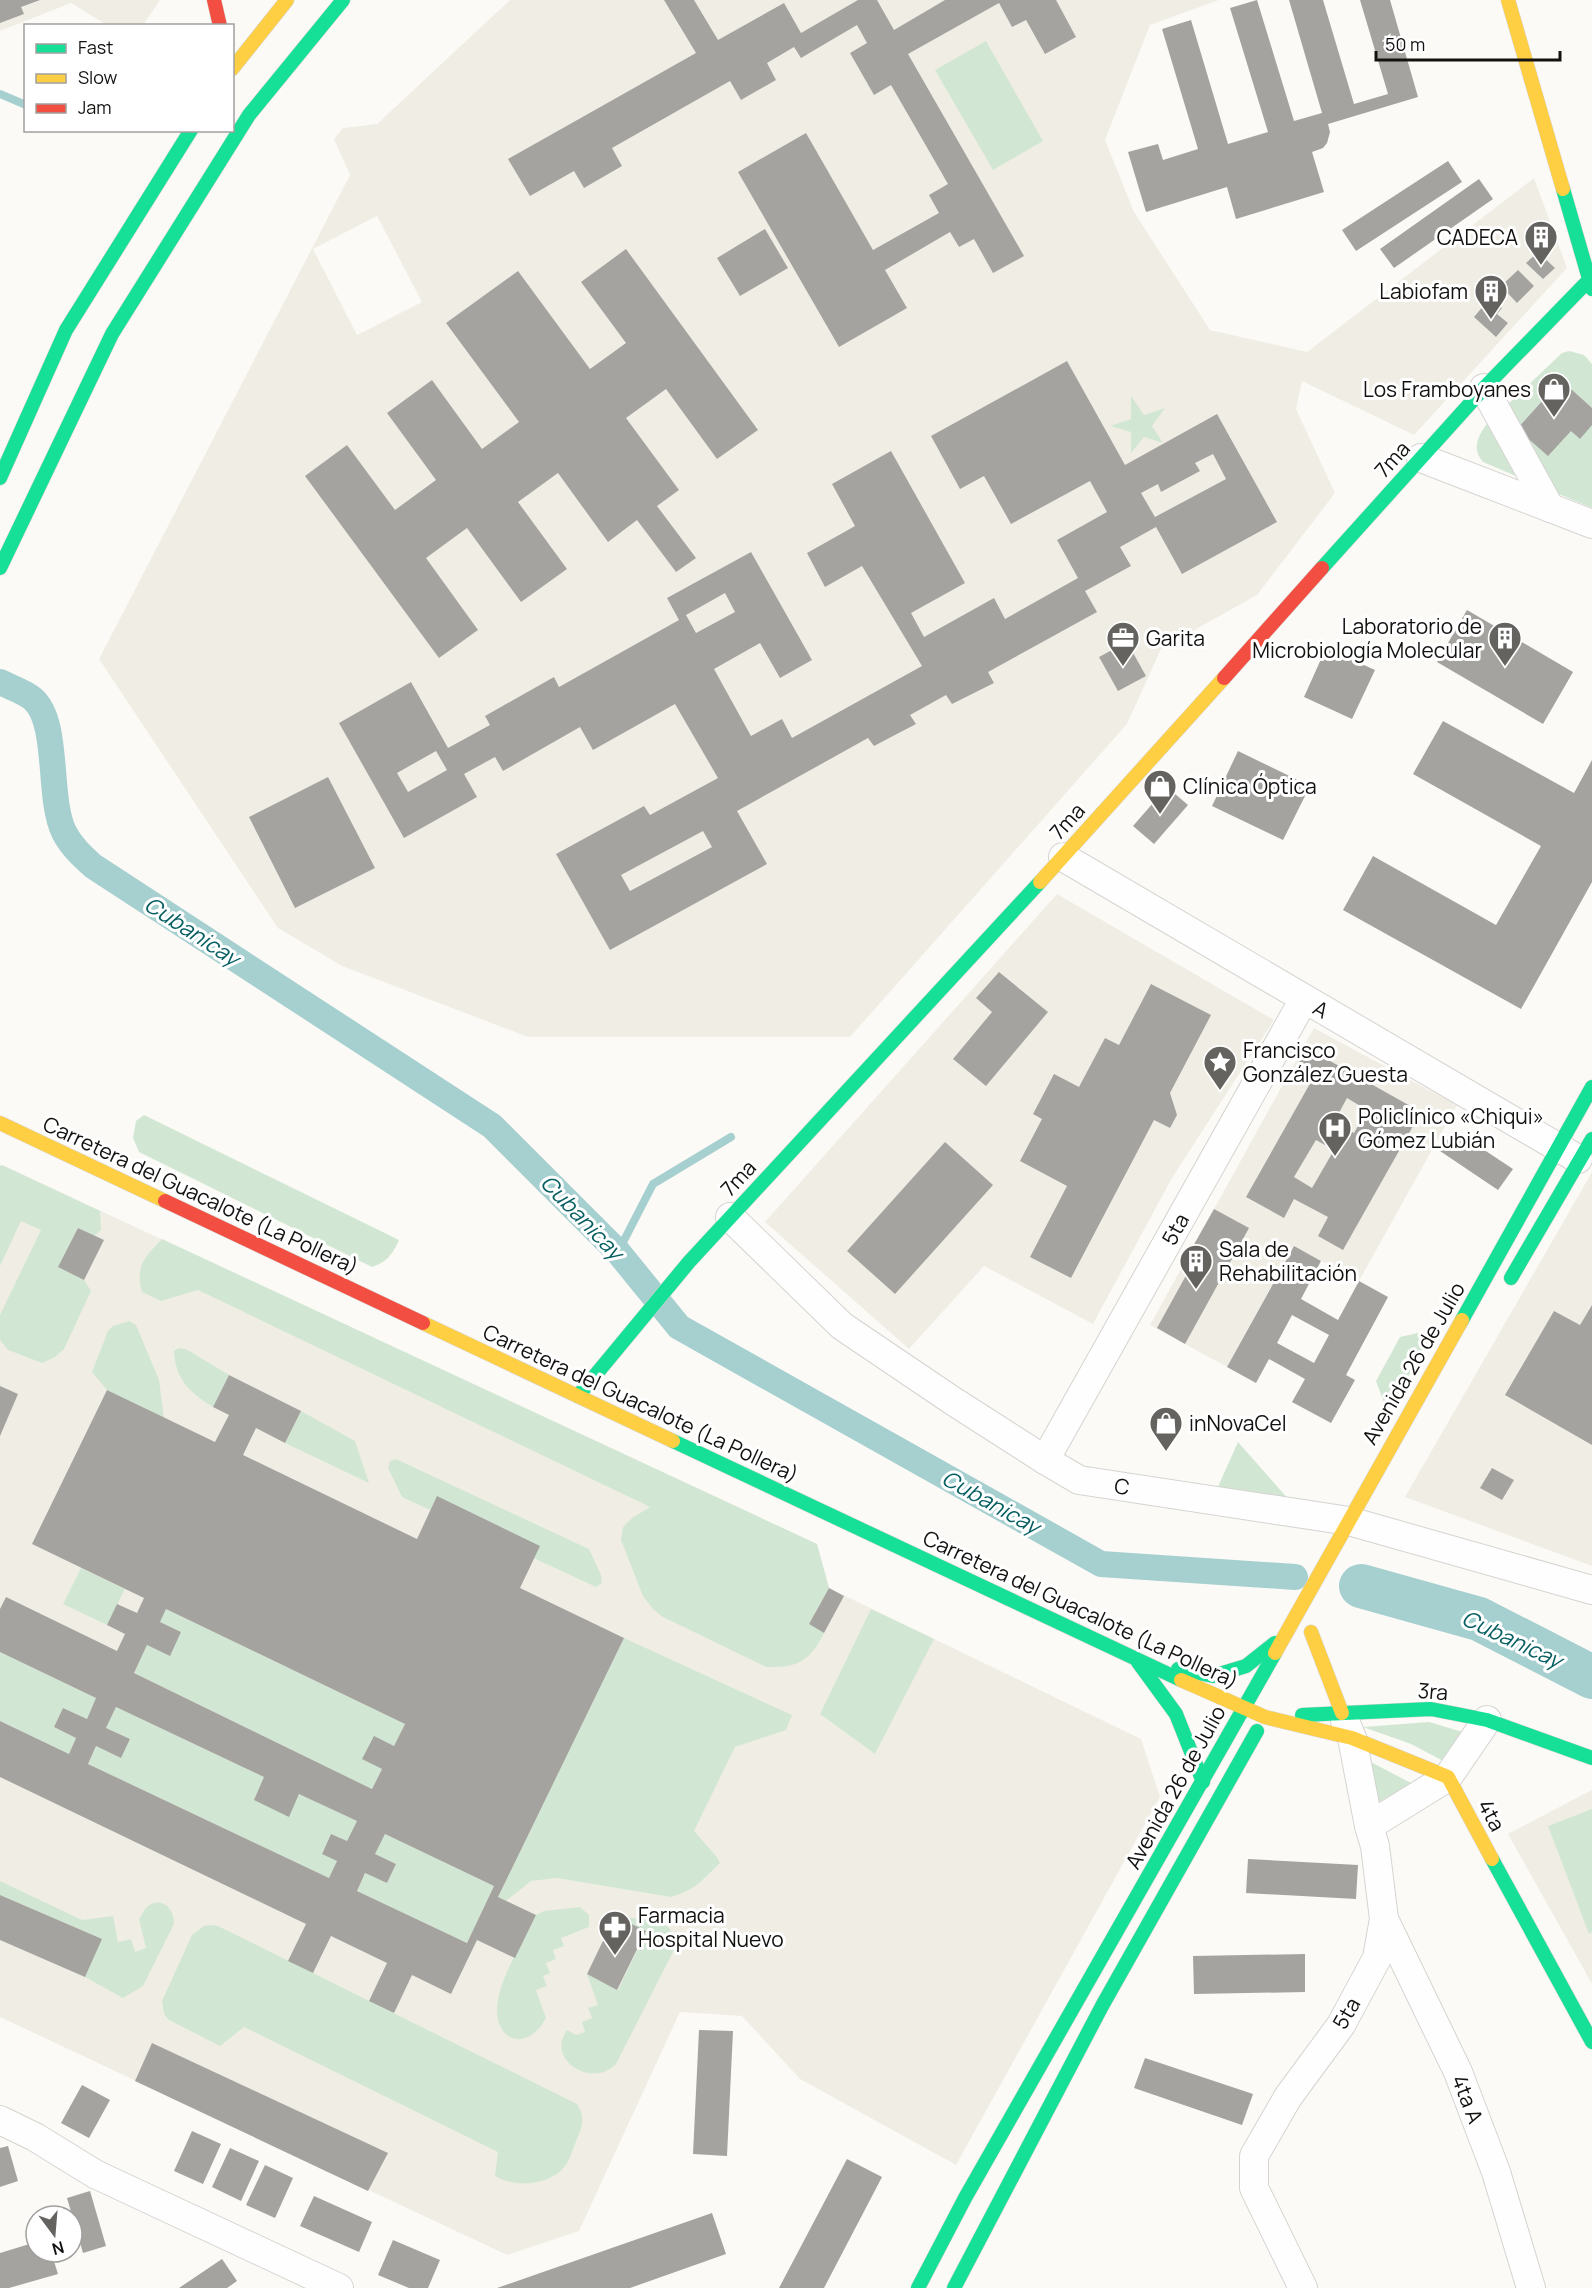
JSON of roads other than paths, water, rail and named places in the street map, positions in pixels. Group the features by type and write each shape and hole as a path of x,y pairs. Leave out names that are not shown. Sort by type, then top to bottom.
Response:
{"main road":[{"path":"214,0 220,24"},
{"path":"234,66 287,0"},
{"path":"0,568 112,334 249,115 343,0"},
{"path":"1508,0 1591,282"},
{"path":"0,478 66,330 190,132"},
{"name":"7ma","path":"578,1396 689,1262 1063,857 1484,388 1591,282"},
{"name":"Avenida 26 de Julio","path":"1504,1290 1577,1149 1592,1088"},
{"name":"Carretera del Guacalote (La Pollera)","path":"0,1124 1137,1660 1244,1708 1267,1713"},
{"name":"Avenida 26 de Julio","path":"918,2288 965,2198 1203,1782 1304,1600 1357,1529 1577,1149"},
{"path":"1300,1651 1313,1628 1347,1726"},
{"path":"1137,1660 1213,1676 1246,1666 1284,1636"},
{"path":"1137,1660 1176,1713 1203,1782"},
{"name":"3ra","path":"1267,1713 1347,1726 1431,1709 1487,1720 1592,1758"},
{"path":"1267,1713 1347,1726 1448,1777"},
{"name":"Avenida 26 de Julio","path":"954,2288 1102,2006 1267,1713"},
{"name":"4ta","path":"1448,1777 1592,2042"}],"street":[{"path":"1484,388 1550,508"},
{"path":"1421,458 1592,524"},
{"name":"A","path":"1063,857 1304,999 1577,1149"},
{"name":"5ta","path":"1045,1460 1304,999"},
{"name":"C","path":"730,1217 763,1246 842,1326 953,1401 1079,1480 1189,1496 1357,1529 1592,1590"},
{"path":"1369,1826 1448,1777 1487,1720"},
{"name":"5ta","path":"1304,2288 1254,2187 1254,2157 1288,2097 1341,2025 1377,1958 1384,1919 1375,1846 1347,1726"},
{"name":"4ta A","path":"1384,1919 1458,2072 1496,2172 1531,2288"},
{"path":"0,2120 35,2137 95,2174 339,2288"}],"waterway":[{"path":"0,94 24,104"},
{"name":"Cubanicay","path":"0,682 30,696 41,710 50,742 59,817 64,832 73,846 93,866 492,1126 618,1252 679,1327 1101,1564 1295,1577"},
{"path":"618,1252 653,1184 731,1137"},
{"name":"Cubanicay","path":"1361,1586 1479,1619 1592,1677"}],"place":[{"name":"CADECA","path":"1541,266"},
{"name":"Labiofam","path":"1491,320"},
{"name":"Los Framboyanes","path":"1554,418"},
{"name":"Garita","path":"1123,667"},
{"name":"Laboratorio de Microbiología Molecular","path":"1505,667"},
{"name":"Clínica Óptica","path":"1160,815"},
{"name":"Francisco González Guesta","path":"1220,1091"},
{"name":"Policlínico «Chiqui» Gómez Lubián","path":"1335,1157"},
{"name":"Sala de Rehabilitación","path":"1196,1290"},
{"name":"inNovaCel","path":"1166,1452"},
{"name":"Farmacia Hospital Nuevo","path":"615,1956"}]}
